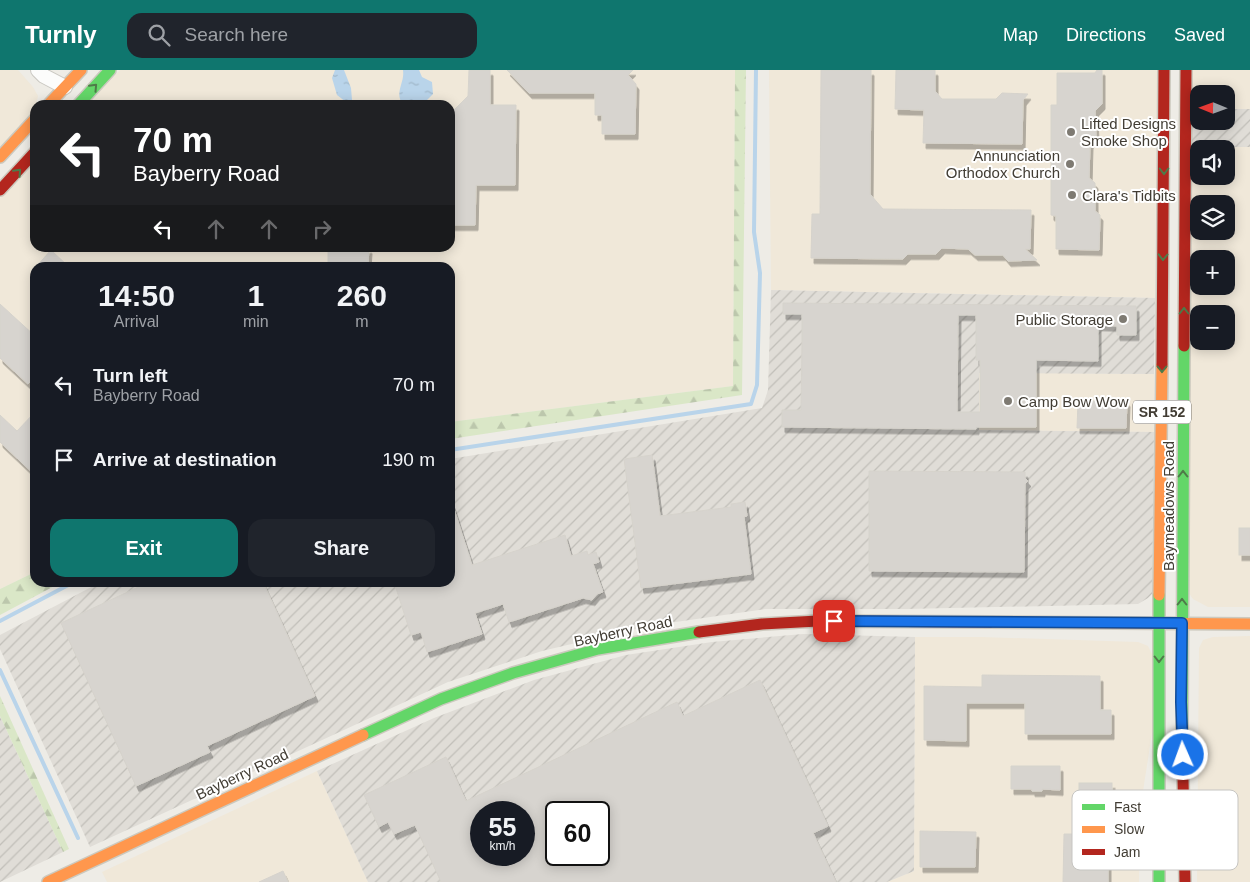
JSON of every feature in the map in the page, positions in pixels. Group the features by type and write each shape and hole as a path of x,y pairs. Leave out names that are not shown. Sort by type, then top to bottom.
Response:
{"main road":[{"path":"53,100 80,70"},
{"path":"83,100 110,70"},
{"name":"Baymeadows Road","path":"1159,790 1164,70"},
{"name":"Baymeadows Road","path":"1183,790 1181,702 1186,71"},
{"path":"0,156 30,124"},
{"path":"0,190 30,157"},
{"path":"1162,302 1172,324 1184,332"},
{"name":"Bayberry Road","path":"48,882 441,699 513,673 598,649 697,632 762,624 818,621 1250,624"}],"street":[{"path":"38,70 44,76 65,87"}],"shaded area":[{"path":"0,70 18,70 33,87 38,96 37,100 30,100 30,115 0,147"},
{"path":"120,70 735,70 733,386 455,421 455,262 30,262 30,574 0,589 0,198 30,166 30,252 455,252 455,100 92,100"},
{"path":"769,70 1157,70 1155,298 771,290"},
{"path":"1192,70 1250,70 1250,109 1235,109 1235,85 1192,85"},
{"path":"1235,109 1250,109 1250,147 1235,147 1235,140 1192,140 1192,130 1235,130"},
{"path":"1235,147 1250,147 1250,607 1208,607 1193,599 1188,592 1190,350 1235,350 1235,305 1191,305 1191,295 1235,295 1235,250 1191,250 1191,240 1235,240 1235,195 1192,195 1192,185 1235,185"},
{"path":"771,290 1155,298 1154,374 979,373 979,430 1154,432 1152,594 1138,604 906,609 765,609 648,626 542,651 448,682 90,847 0,649 0,635 91,587 455,587 455,458 762,408 768,390"},
{"path":"979,372 1154,374 1154,432 979,430"},
{"path":"803,634 915,637 914,871 887,882 368,882 317,771 434,718 534,680 626,655 712,642"},
{"path":"1250,636 1250,882 1197,882 1197,870 1238,870 1238,790 1198,790 1199,648 1203,640 1213,637"},
{"path":"915,637 1138,642 1148,646 1153,656 1153,726 1143,790 1072,790 1072,870 1139,870 1139,882 887,882 914,871"},
{"path":"0,716 63,852 0,882"},
{"path":"317,771 368,882 107,882 102,872"}],"green space":[{"path":"735,70 746,70 742,395 455,438 455,421 733,386"},
{"path":"30,574 30,587 52,587 0,615 0,589"},
{"path":"0,696 69,849 63,852 0,716"}],"water":[{"path":"335,70 344,70 351,88 352,100 343,100 337,95 332,78"},
{"path":"403,70 419,70 422,77 432,82 433,94 427,100 400,100"}],"building":[{"path":"469,70 490,70 490,105 516,105 515,185 476,185 475,225 455,225 455,109 468,96"},
{"path":"507,70 633,70 628,75 636,84 635,134 602,134 602,115 595,115 595,93 529,93"},
{"path":"821,70 871,70 870,194 883,209 1031,210 1030,249 1025,249 1037,260 1008,261 1003,255 975,255 968,249 942,248 936,254 908,254 903,259 811,258 812,214 820,214"},
{"path":"896,70 935,70 935,91 942,99 996,99 1002,93 1028,94 1023,100 1022,144 923,143 924,110 895,109"},
{"path":"1097,70 1102,70 1102,104 1095,111 1096,137 1090,143 1089,178 1095,183 1095,211 1100,215 1099,250 1056,249 1056,216 1051,215 1051,105 1057,105 1057,73 1095,73"},
{"path":"49,252 53,252 64,262 40,262"},
{"path":"328,252 369,252 368,262 328,262"},
{"path":"783,303 1136,306 1136,335 1117,335 1117,326 1098,325 1098,361 1036,360 1036,427 976,427 976,429 782,427 782,410 801,410 802,342 802,314 783,314","holes":["958,315 976,315 976,360 980,360 980,412 957,412"]},
{"path":"0,304 30,331 30,382 28,384 0,358"},
{"path":"1078,401 1127,401 1126,428 1077,428"},
{"path":"0,415 17,431 30,417 30,470 0,442"},
{"path":"652,455 660,516 731,507 731,504 745,502 747,516 744,517 751,574 641,588 624,459"},
{"path":"869,471 1025,472 1025,478 1028,481 1025,484 1024,572 869,571"},
{"path":"455,512 472,565 565,535 571,556 587,551 588,555 596,552 599,562 593,564 603,592 597,594 592,600 583,598 509,622 503,604 475,613 482,634 427,652 421,632 411,635 396,587 455,587"},
{"path":"1239,528 1250,528 1250,555 1239,555"},
{"path":"138,587 265,587 315,696 207,746 210,752 136,786 61,623"},
{"path":"982,675 1100,676 1100,710 1111,710 1111,734 1025,734 1025,703 966,703 966,741 924,740 924,686 982,687"},
{"path":"760,680 828,826 813,833 836,882 441,882 415,825 394,834 388,822 379,827 364,795 446,757 466,801 677,702 683,716"},
{"path":"1011,766 1060,766 1060,790 1042,789 1042,791 1032,791 1032,789 1011,789"},
{"path":"1079,783 1112,783 1112,790 1079,790"},
{"path":"920,831 976,832 975,867 920,867"},
{"path":"1064,834 1072,834 1072,870 1108,870 1108,882 1063,882"},
{"path":"283,871 288,882 259,882"}],"waterway":[{"path":"455,449 751,404 757,385 760,273 754,232 756,70"},
{"path":"0,621 65,587"},
{"path":"0,670 78,838"}],"traffic: fast":[{"path":"83,100 110,70"},
{"path":"1182,727 1184,346"},
{"path":"1159,595 1159,790"},
{"path":"363,735 441,699 513,673 598,649 699,632"},
{"path":"1159,870 1159,882"}],"traffic: slow":[{"path":"53,100 81,70"},
{"path":"0,157 30,124"},
{"path":"1159,595 1162,365"},
{"path":"990,622 1250,624"},
{"path":"48,882 363,735"}],"traffic: jam":[{"path":"1162,365 1164,70"},
{"path":"1184,346 1186,70"},
{"path":"0,190 30,157"},
{"path":"699,632 762,624 818,621 990,622"},
{"path":"1182,727 1183,790"},
{"path":"1185,870 1185,882"}],"place":[{"name":"Lifted Designs Smoke Shop","path":"1071,132"},
{"name":"Annunciation Orthodox Church","path":"1070,164"},
{"name":"Clara's Tidbits","path":"1072,195"},
{"name":"Public Storage","path":"1123,319"},
{"name":"Camp Bow Wow","path":"1008,401"}],"route":[{"path":"834,621 1182,623 1181,702 1183,755"}]}
